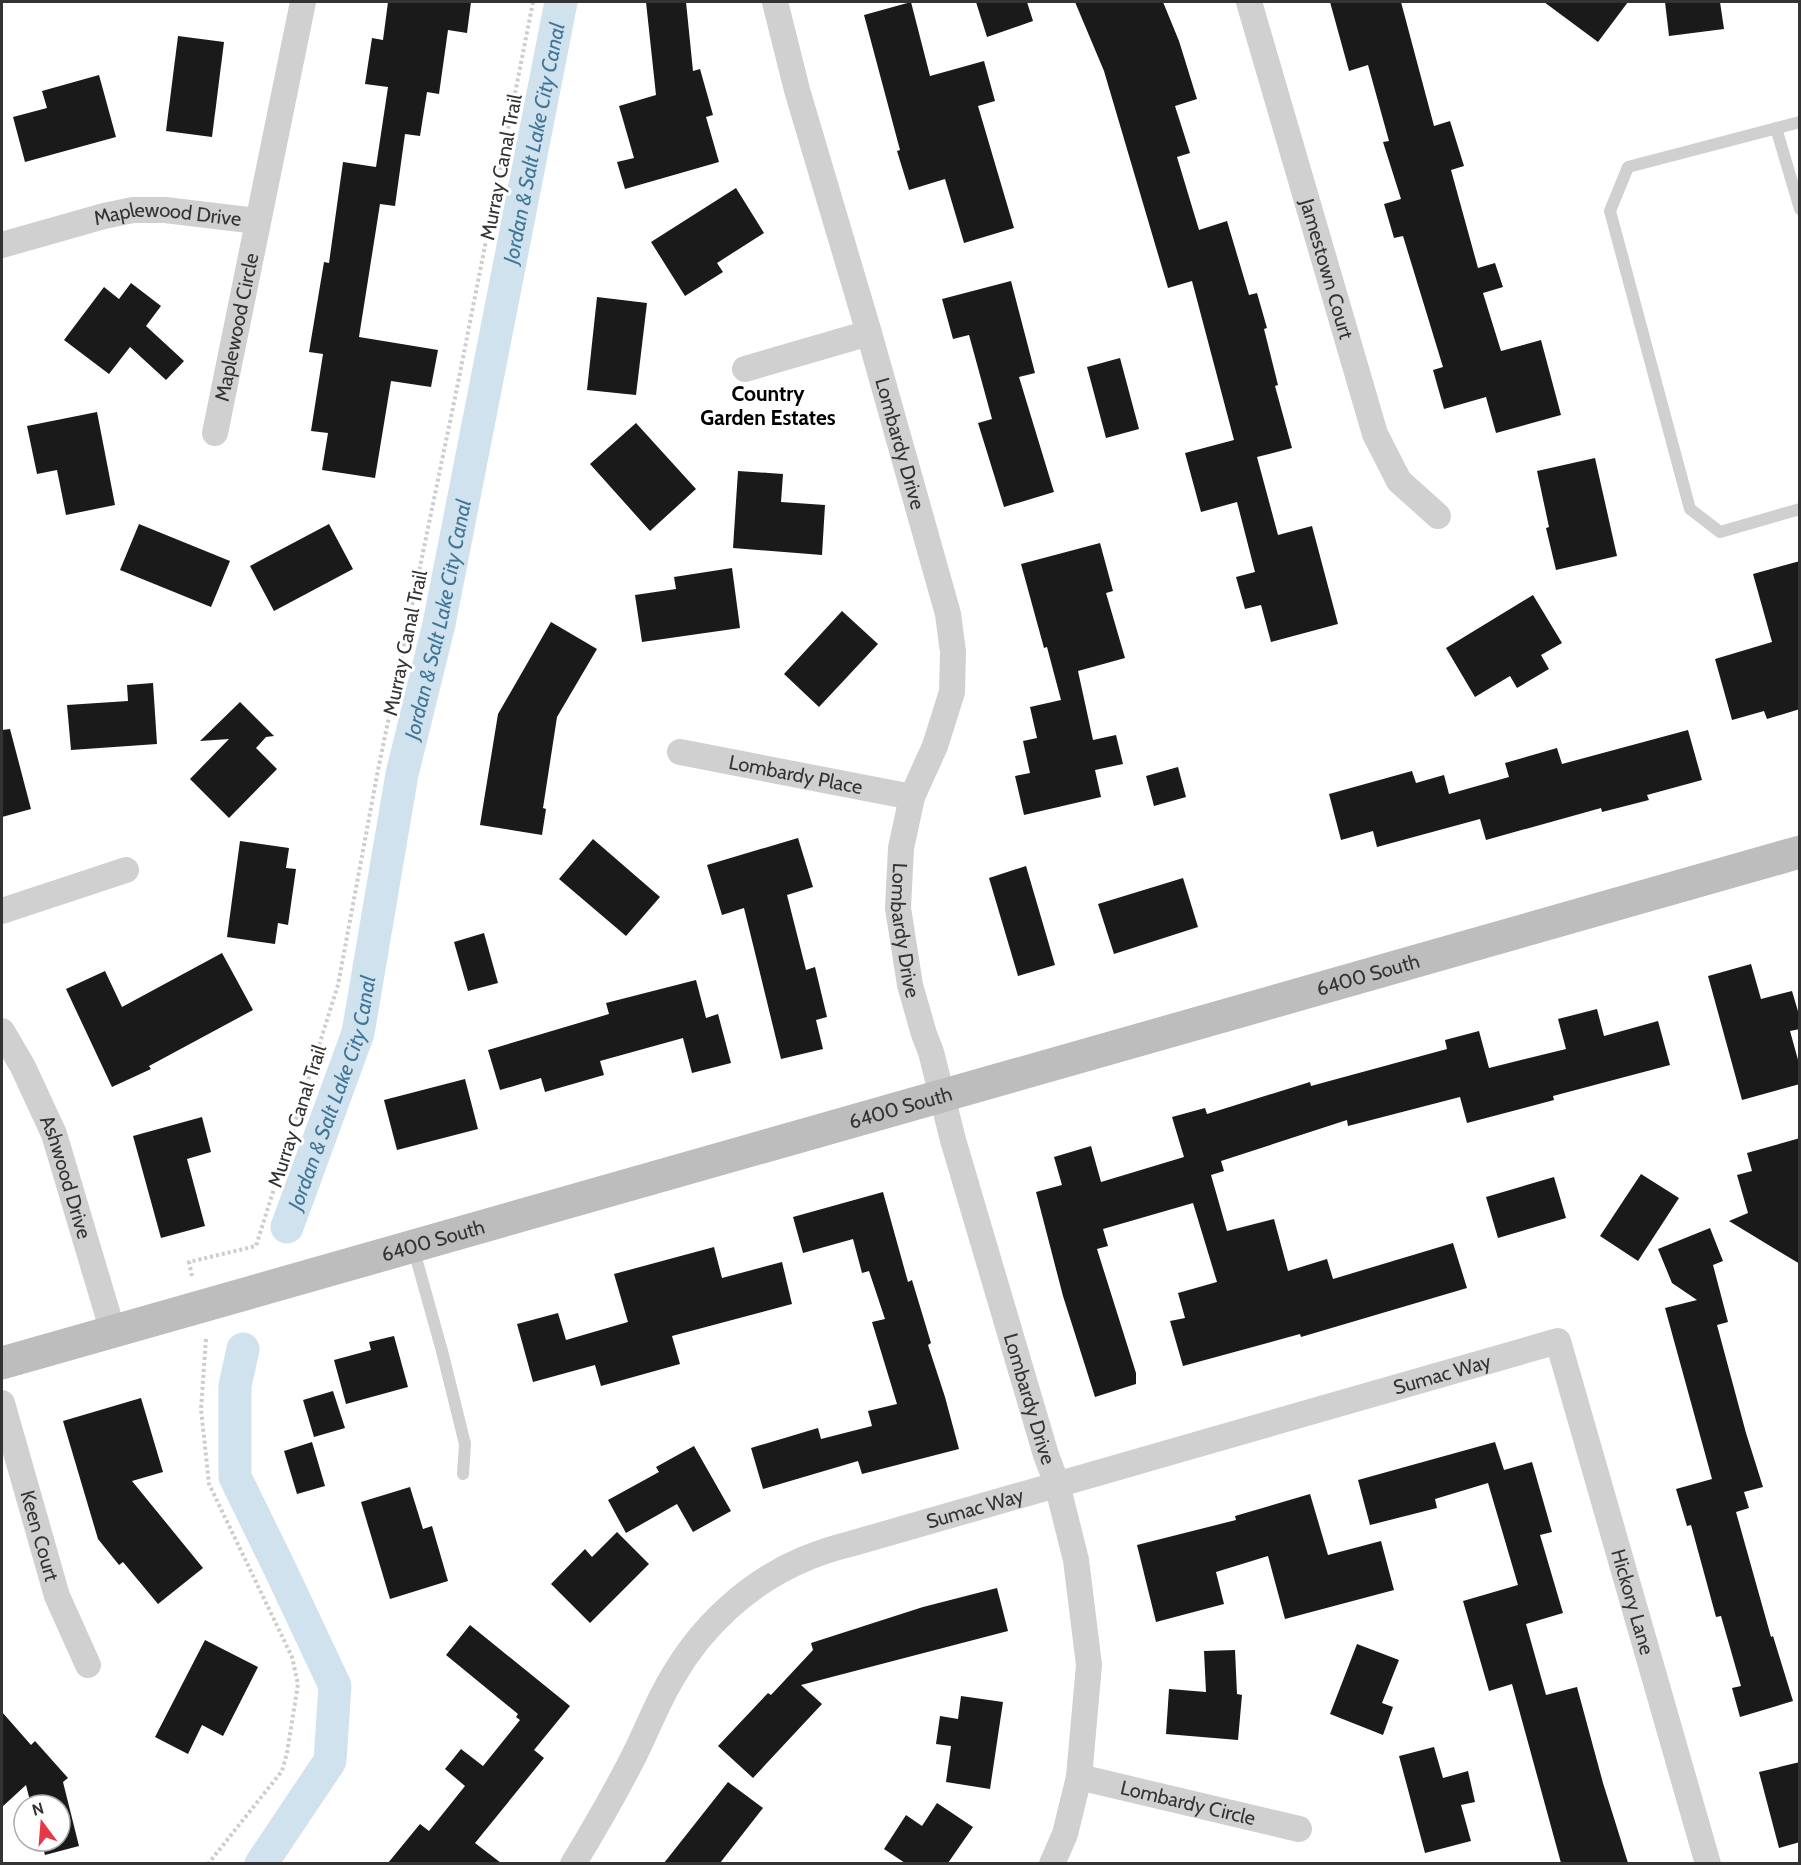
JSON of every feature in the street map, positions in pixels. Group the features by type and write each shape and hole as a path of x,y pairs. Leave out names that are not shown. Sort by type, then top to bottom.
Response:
{"street":[{"name":"Maplewood Drive","path":"2,245 133,210 165,210 257,221 303,2"},
{"name":"Lombardy Drive","path":"775,2 797,90 869,333 948,614 954,652 952,692 935,746 912,797 901,848 898,908 910,985 1043,1444 1057,1484 1076,1560 1089,1665 1079,1777 1065,1834 1052,1863"},
{"name":"Jamestown Court","path":"1249,2 1375,434 1399,481 1438,516"},
{"name":"Maplewood Circle","path":"215,433 257,221"},
{"path":"745,369 869,333"},
{"name":"Lombardy Place","path":"680,753 912,797"},
{"name":"6400 South","path":"2,1363 941,1096 1798,858"},
{"path":"2,911 126,870"},
{"name":"Ashwood Drive","path":"2,1031 24,1067 54,1134 113,1332"},
{"name":"Sumac Way","path":"573,1863 624,1776 671,1678 699,1638 736,1601 801,1560 825,1551 1558,1341"},
{"name":"Hickory Lane","path":"1558,1341 1708,1863"},
{"name":"Keen Court","path":"2,1402 57,1596 87,1665"},
{"name":"Lombardy Circle","path":"1079,1777 1299,1829"}],"lane":[{"path":"1800,122 1628,167 1610,211 1690,509 1720,532 1800,509"},
{"path":"1776,128 1800,209"},
{"path":"413,1246 465,1444 463,1474"}],"path":[{"name":"Murray Canal Trail","path":"191,1271 189,1262 256,1246 338,985 378,770 458,383 533,2"},
{"path":"206,1338 201,1409 209,1485 292,1657 298,1684 282,1771 208,1863"}],"building":[{"path":"388,2 471,2 467,33 448,30 439,94 427,92 420,136 405,134 395,206 380,204 359,337 438,350 431,387 391,381 375,478 322,470 328,433 311,431 323,354 309,352 324,262 329,263 343,162 376,167 388,87 365,84 372,38 383,40"},
{"path":"646,2 686,2 693,71 700,69 713,115 706,117 719,162 625,189 617,162 634,158 619,106 656,95"},
{"path":"911,2 930,76 984,61 995,101 978,106 1014,228 964,243 945,179 909,190 897,151 900,150 864,15"},
{"path":"976,2 1027,2 1033,21 987,37"},
{"path":"1075,2 1163,2 1179,41 1197,99 1175,106 1190,153 1177,157 1199,230 1227,221 1249,295 1257,293 1267,328 1264,329 1278,385 1275,386 1292,448 1257,457 1278,535 1312,526 1338,624 1271,642 1261,605 1245,609 1236,577 1255,572 1237,502 1201,512 1185,453 1234,440 1192,281 1168,288 1104,71"},
{"path":"1330,2 1401,2 1434,126 1450,121 1464,166 1451,170 1478,268 1495,263 1503,287 1483,293 1501,351 1541,340 1561,415 1496,433 1486,397 1444,409 1433,370 1443,367 1403,236 1394,238 1384,204 1401,199 1383,142 1389,141 1368,65 1349,71"},
{"path":"1544,2 1628,2 1598,42"},
{"path":"1665,2 1720,2 1724,29 1669,36"},
{"path":"178,36 224,42 212,137 166,131"},
{"path":"99,75 116,137 25,162 13,117 47,108 42,91"},
{"path":"736,188 764,233 717,263 723,272 685,296 651,242"},
{"path":"1011,281 1035,373 1019,377 1054,492 1004,507 978,423 992,419 969,335 953,339 942,299"},
{"path":"131,283 161,306 146,326 184,361 166,380 130,347 109,374 64,340 104,287 119,299"},
{"path":"597,297 647,303 636,395 587,390"},
{"path":"1120,358 1139,429 1106,438 1087,367"},
{"path":"97,412 115,505 66,515 57,470 37,474 27,426"},
{"path":"636,423 696,489 650,531 590,464"},
{"path":"1595,458 1617,556 1556,570 1546,528 1549,527 1537,471"},
{"path":"738,471 783,474 781,502 825,505 822,555 733,548"},
{"path":"139,524 230,561 211,607 120,570"},
{"path":"329,524 353,569 274,611 250,566"},
{"path":"1100,543 1113,591 1106,593 1125,658 1078,671 1093,740 1116,735 1123,764 1095,770 1101,797 1024,815 1015,776 1030,773 1023,741 1037,738 1030,707 1061,700 1021,564"},
{"path":"1800,561 1800,709 1767,719 1764,711 1732,720 1715,659 1772,642 1753,574"},
{"path":"732,568 740,628 642,642 635,595 676,589 674,577"},
{"path":"1533,595 1562,643 1541,655 1549,669 1517,688 1510,676 1475,697 1446,648"},
{"path":"842,611 878,644 819,707 784,674"},
{"path":"551,622 597,649 557,717 543,808 546,809 542,835 480,825 498,714"},
{"path":"153,683 157,744 71,750 67,705 128,701 127,685"},
{"path":"240,702 274,736 266,737 256,748 277,769 229,818 190,779 229,739 200,741"},
{"path":"10,729 31,809 2,817 2,730"},
{"path":"1688,730 1702,780 1647,795 1649,800 1602,812 1601,808 1486,840 1480,819 1377,847 1373,831 1341,840 1329,794 1412,771 1416,783 1444,775 1449,794 1509,777 1505,763 1557,748 1562,764"},
{"path":"1178,767 1186,797 1154,806 1146,776"},
{"path":"798,838 813,887 787,895 806,970 815,967 827,1017 816,1020 823,1049 781,1059 744,908 722,915 707,865"},
{"path":"593,839 660,897 626,936 559,879"},
{"path":"240,841 289,848 286,868 296,869 288,925 278,923 275,944 227,937"},
{"path":"1026,866 1055,965 1018,976 989,878"},
{"path":"1183,878 1198,927 1114,954 1098,904"},
{"path":"484,933 498,983 468,991 454,942"},
{"path":"222,953 253,1010 149,1066 151,1069 112,1087 66,989 105,971 122,1007"},
{"path":"1751,964 1761,999 1792,991 1800,1018 1800,1029 1790,1031 1800,1067 1800,1084 1742,1100 1708,976"},
{"path":"696,980 706,1018 718,1014 731,1063 692,1073 683,1038 600,1061 604,1075 545,1092 541,1078 500,1090 488,1050 609,1014 606,1003"},
{"path":"1597,1009 1604,1036 1658,1021 1670,1065 1553,1096 1554,1100 1467,1123 1460,1097 1348,1126 1347,1120 1221,1161 1224,1171 1211,1175 1227,1231 1274,1219 1288,1271 1327,1259 1333,1279 1453,1243 1467,1288 1301,1337 1300,1334 1183,1366 1170,1321 1185,1318 1178,1293 1217,1282 1193,1203 1103,1229 1108,1246 1097,1249 1136,1373 1136,1384 1095,1397 1063,1296 1036,1192 1062,1185 1054,1157 1091,1146 1101,1182 1184,1157 1172,1117 1205,1108 1207,1114 1310,1082 1311,1086 1447,1049 1445,1040 1479,1031 1489,1068 1566,1049 1558,1019"},
{"path":"465,1079 478,1129 397,1150 384,1100"},
{"path":"202,1117 211,1152 187,1159 205,1226 161,1238 133,1136"},
{"path":"1800,1138 1800,1264 1729,1221 1748,1213 1737,1175 1752,1171 1747,1153"},
{"path":"1641,1174 1679,1198 1638,1261 1600,1236"},
{"path":"1554,1177 1566,1218 1498,1238 1486,1197"},
{"path":"883,1192 908,1282 912,1280 931,1343 928,1345 959,1449 862,1474 858,1461 763,1489 751,1448 818,1428 821,1439 872,1426 868,1411 897,1404 872,1322 885,1319 869,1271 862,1273 853,1239 803,1253 793,1217"},
{"path":"1710,1228 1723,1261 1713,1265 1728,1322 1717,1325 1763,1487 1744,1492 1749,1508 1736,1512 1771,1637 1773,1636 1793,1701 1740,1717 1732,1688 1741,1686 1721,1616 1716,1617 1691,1525 1687,1526 1676,1489 1712,1479 1665,1308 1697,1300 1672,1283 1658,1249"},
{"path":"714,1247 722,1278 782,1262 792,1304 672,1336 680,1364 601,1386 595,1365 533,1382 517,1324 558,1313 566,1340 628,1322 614,1274"},
{"path":"394,1336 408,1387 346,1404 334,1360 371,1350 369,1342"},
{"path":"333,1391 345,1428 314,1437 303,1400"},
{"path":"141,1398 163,1472 132,1481 203,1568 158,1604 123,1562 119,1565 98,1539 63,1421"},
{"path":"312,1442 325,1486 297,1494 284,1451"},
{"path":"1495,1442 1504,1470 1532,1462 1552,1532 1540,1535 1563,1613 1526,1624 1546,1695 1577,1687 1628,1863 1561,1863 1512,1684 1489,1691 1463,1601 1518,1585 1488,1483 1435,1499 1437,1508 1370,1525 1358,1480"},
{"path":"694,1446 731,1511 693,1532 677,1504 626,1533 608,1500 659,1472 656,1467"},
{"path":"410,1487 423,1529 432,1526 448,1581 390,1599 361,1502"},
{"path":"1310,1494 1328,1555 1381,1541 1394,1590 1285,1619 1268,1556 1216,1572 1224,1604 1156,1622 1137,1545 1236,1520 1235,1516"},
{"path":"617,1532 649,1564 590,1623 551,1584 585,1549 592,1557"},
{"path":"997,1588 1008,1631 801,1685 822,1704 753,1778 718,1746 813,1650 811,1643 923,1607"},
{"path":"470,1625 570,1706 534,1750 544,1758 475,1843 501,1863 388,1863 420,1824 429,1831 465,1786 445,1769 461,1749 483,1766 520,1720 516,1717 518,1714 446,1655"},
{"path":"205,1640 258,1667 223,1736 202,1725 188,1754 155,1737"},
{"path":"1357,1644 1399,1660 1382,1703 1393,1707 1383,1735 1330,1714"},
{"path":"1235,1650 1237,1694 1242,1695 1238,1740 1166,1734 1169,1689 1206,1692 1204,1651"},
{"path":"961,1696 1003,1702 990,1789 946,1782 951,1746 936,1744 940,1716 958,1719"},
{"path":"2,1712 31,1745 35,1741 68,1778 63,1782 66,1793 28,1793 26,1785 17,1793 12,1793 12,1798 2,1807"},
{"path":"1434,1747 1443,1778 1468,1771 1475,1802 1461,1805 1471,1841 1425,1853 1399,1756"},
{"path":"1800,1762 1800,1842 1779,1848 1759,1772"},
{"path":"728,1782 763,1808 720,1863 664,1863"},
{"path":"937,1803 973,1827 948,1863 905,1863 884,1849 906,1815 922,1826"},
{"path":"72,1818 79,1846 72,1848"}],"waterway":[{"name":"Jordan & Salt Lake City Canal","path":"287,1227 358,1033 402,774 439,624 561,2"},
{"name":"Jordan & Salt Lake City Canal","path":"243,1349 235,1386 235,1477 335,1686 330,1761 261,1864"}],"district":[{"name":"Country Garden Estates","path":"768,405"}]}
